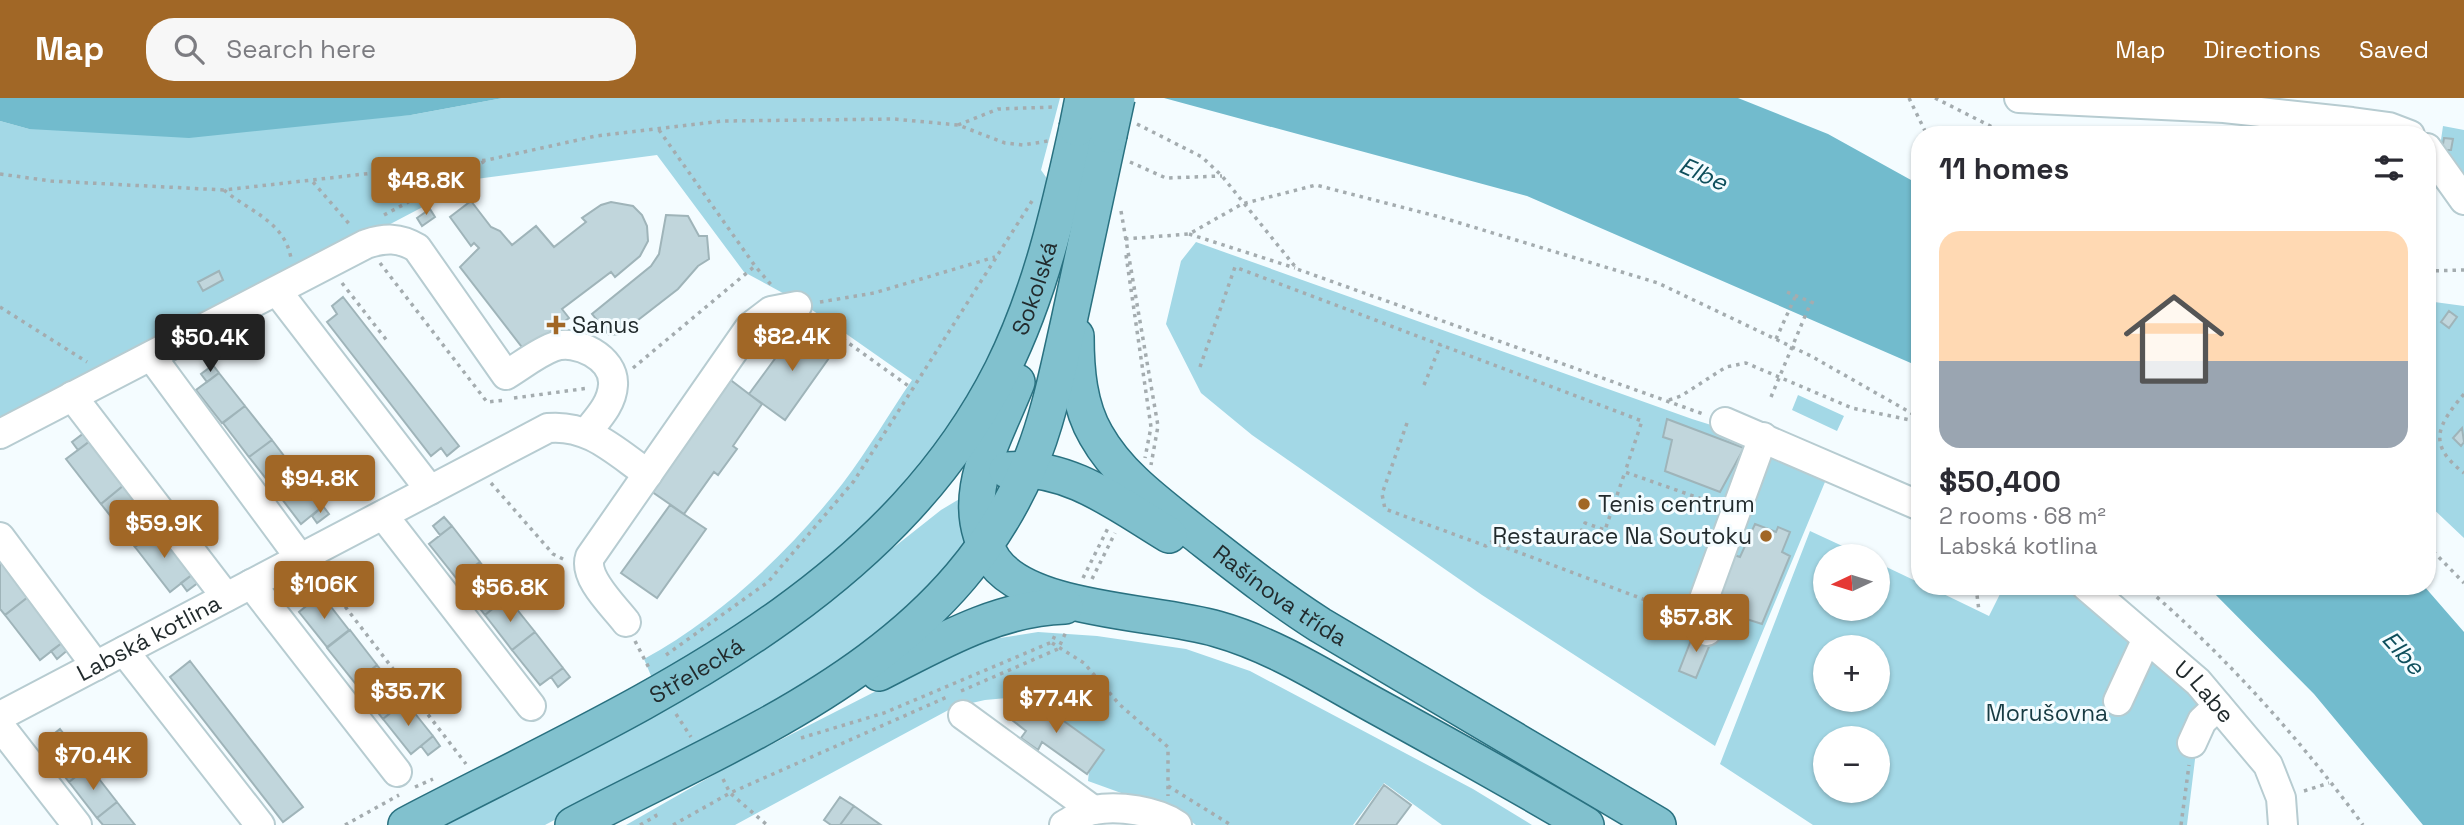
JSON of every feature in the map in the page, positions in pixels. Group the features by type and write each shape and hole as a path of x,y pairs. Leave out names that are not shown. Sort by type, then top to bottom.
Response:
{"main road":[{"name":"Sokolská","path":"946,459 984,403 1006,361 1040,277 1058,218 1095,123"},
{"name":"Sokolská","path":"986,546 1028,468 1050,402 1086,243 1095,123"},
{"path":"1058,218 1032,339 980,475 976,512 986,546 1003,571 1030,590 1066,601 1097,598"},
{"name":"Rašínova třída","path":"1086,243 1076,318 1076,363 1083,404 1096,436 1120,467 1153,500 1271,594 1658,825"},
{"name":"Střelecká","path":"406,825 654,679 757,633 845,569 925,488 946,459"},
{"path":"845,569 938,495 980,475 1028,468 1060,475 1086,486 1271,594"},
{"path":"788,728 842,681 901,637 946,595 986,546"},
{"path":"573,825 704,757 788,728 855,685 974,627 1011,613 1097,598"},
{"name":"Rašínova třída","path":"1097,598 1218,629 1272,649 1586,825"}],"street":[{"path":"2018,98 2224,108 2382,126"},
{"path":"2436,161 2464,201"},
{"path":"0,434 366,244 398,239 417,247 506,375 554,346 573,346 603,360 611,372 613,384 609,404 587,432"},
{"path":"286,286 430,490"},
{"path":"626,622 591,576 587,566 750,327 771,311 797,306"},
{"path":"151,356 300,558"},
{"path":"72,396 397,772"},
{"path":"1725,422 1911,502"},
{"name":"Labská kotlina","path":"0,716 548,428 566,426 587,432 648,474"},
{"path":"1702,624 1763,437"},
{"path":"383,515 531,706"},
{"path":"0,537 96,666"},
{"name":"U Labe","path":"2096,595 2198,682 2268,765 2281,798 2283,825"},
{"path":"2119,701 2142,649"},
{"path":"124,651 260,825"},
{"path":"2192,743 2202,722 2218,706"},
{"path":"963,715 1093,810"},
{"path":"0,726 77,825"},
{"path":"1064,825 1093,810 1126,810 1173,822"}],"path":[{"path":"1909,98 1920,126"},
{"path":"1935,98 1990,126"},
{"path":"958,125 998,109 1095,123 1202,157 1222,176 1297,269"},
{"path":"0,174 51,181 224,190 487,160 596,136 723,121 894,118 958,125 1005,143 1039,144 1095,123"},
{"path":"1095,123 1142,170 1166,178 1222,176"},
{"path":"312,181 366,244 487,402 613,384 755,266 659,130"},
{"path":"379,218 487,160"},
{"path":"1189,234 1242,204 1316,186 1366,198 1440,217 1658,283 1792,347 1911,415"},
{"path":"654,679 768,582 854,481 914,390 1037,189"},
{"path":"224,190 270,220 281,231 290,250 286,286"},
{"path":"1125,239 1189,234 1297,269 1725,422"},
{"path":"1125,239 1127,273 1151,427 1149,450 1141,466"},
{"path":"1125,239 1158,426 1156,453 1148,473"},
{"path":"797,306 874,293 997,256"},
{"path":"1200,367 1235,267 1642,421 1605,530 1585,523 1581,532"},
{"path":"2436,271 2464,270"},
{"path":"338,278 388,342"},
{"path":"1771,397 1814,303 1787,292"},
{"path":"1776,340 1796,295"},
{"path":"0,307 109,377"},
{"path":"1424,385 1441,344"},
{"path":"852,347 914,390"},
{"path":"1667,401 1681,396 1726,367 1746,363 1852,408 1911,418"},
{"path":"2464,394 2439,430 2438,439 2444,452 2464,473"},
{"path":"1407,423 1382,494 1385,509 1486,547 1491,542 1702,624"},
{"path":"1625,472 1737,511"},
{"path":"485,476 553,554 571,563 587,566"},
{"path":"1079,586 1111,522"},
{"path":"1097,598 1119,525"},
{"path":"2436,554 2464,583"},
{"path":"300,558 337,596 466,764"},
{"path":"1977,595 1979,611"},
{"path":"2155,595 2175,612 2263,704 2362,825"},
{"path":"626,622 654,679 704,757 721,775 730,793 766,825"},
{"path":"788,728 884,713 1052,642 1060,624"},
{"path":"673,825 730,793 1058,649 1069,625"},
{"path":"1052,642 1058,649 1084,663 1119,704 1168,747 1168,786 1173,822"},
{"path":"2181,825 2192,743"},
{"path":"2291,795 2329,783"},
{"path":"1168,786 1231,825"}],"green space":[{"path":"503,98 1060,98 1041,170 1053,187 1035,249 996,346 955,423 844,551 654,683 644,659 727,603 777,557 852,470 912,380 805,305 744,272 657,155 476,179 0,429 0,121 29,129 411,115"},
{"path":"2443,126 2464,130 2464,183 2440,147"},
{"name":"Tenis centrum","path":"1196,242 1692,419 1756,439 1830,470 1715,746 1482,595 1252,435 1201,393 1166,324 1181,261"},
{"path":"2436,302 2464,306 2464,538 2436,512"},
{"path":"1798,395 1844,416 1837,431 1792,410"},
{"path":"961,498 970,544 870,646 723,731 545,825 433,825 807,616 941,510"},
{"name":"Morušovna","path":"1810,531 1838,544 1813,544 1813,621 1890,621 1890,569 1911,579 1911,595 1946,595 1989,616 2000,595 2084,596 2203,694 2187,825 1813,825 1720,764"},
{"path":"1038,632 1097,636 1186,649 1250,671 1473,789 1532,825 1442,825 1384,783 1353,825 1196,825 1169,805 1124,794 1088,781 1089,771 1104,750 1030,696 985,700 954,707 735,825 626,825 731,765 886,686 987,640"}],"water":[{"path":"0,98 503,98 411,115 189,138 29,129 0,121"},
{"name":"Elbe","path":"1164,98 1738,98 1828,134 1911,180 1911,363 1527,196"},
{"name":"Elbe","path":"2216,595 2432,595 2464,632 2464,825 2423,825 2314,694"}],"building":[{"path":"2444,138 2453,139 2451,150 2442,150"},
{"path":"471,201 491,227 500,231 512,245 536,226 554,247 586,222 582,218 601,205 611,202 633,206 642,215 647,226 648,241 640,256 615,277 611,272 562,309 569,318 525,351 460,267 479,248 474,243 471,246 450,217"},
{"path":"430,209 435,217 422,226 417,218"},
{"path":"666,215 688,216 699,236 707,236 709,259 698,266 678,289 620,334 609,335 592,314 651,266 659,254"},
{"path":"219,271 223,280 203,291 198,282"},
{"path":"343,297 459,446 447,456 441,448 431,456 327,322 337,314 332,306"},
{"path":"2449,311 2457,317 2449,328 2441,322"},
{"path":"799,326 834,351 785,420 749,394"},
{"path":"213,365 219,373 207,382 201,374"},
{"path":"219,373 245,406 222,423 196,390"},
{"path":"728,378 762,404 733,446 737,449 718,475 714,472 684,514 648,489"},
{"path":"245,406 272,440 249,457 223,423"},
{"path":"1667,419 1744,448 1720,492 1665,471 1672,440 1663,437"},
{"path":"2462,428 2464,442 2461,446 2453,438"},
{"path":"84,433 90,441 78,450 72,442"},
{"path":"272,440 297,473 275,490 249,457"},
{"path":"90,441 124,485 101,504 66,459"},
{"path":"297,473 323,506 301,524 275,490"},
{"path":"124,485 158,529 135,547 101,504"},
{"path":"670,505 706,529 657,598 621,573"},
{"path":"323,506 329,514 317,523 312,516"},
{"path":"444,517 452,526 440,535 433,526"},
{"path":"1755,524 1776,532 1778,527 1790,532 1782,552 1790,556 1762,624 1718,610 1724,597 1718,595 1734,555 1740,557"},
{"path":"452,526 480,562 457,579 429,544"},
{"path":"158,529 193,574 170,592 135,547"},
{"path":"0,561 28,597 5,615 0,609"},
{"path":"480,562 507,597 485,615 457,579"},
{"path":"193,574 199,582 187,591 181,583"},
{"path":"314,585 321,594 309,603 302,594"},
{"path":"321,594 349,630 327,647 299,612"},
{"path":"28,597 63,642 40,660 5,615"},
{"path":"507,597 535,632 512,650 485,615"},
{"path":"350,630 377,665 355,683 327,648"},
{"path":"1695,630 1713,637 1696,678 1679,671"},
{"path":"535,632 563,668 540,685 512,650"},
{"path":"63,642 69,649 57,659 51,651"},
{"path":"190,661 303,807 283,822 170,677"},
{"path":"377,665 405,701 383,719 355,683"},
{"path":"563,668 570,677 558,687 551,677"},
{"path":"1029,696 1104,750 1087,774 1042,742 1038,750 1021,738 1026,731 1012,720"},
{"path":"405,701 433,736 411,754 383,719"},
{"path":"60,729 89,766 69,782 40,745"},
{"path":"433,736 440,746 428,755 421,746"},
{"path":"89,766 117,802 97,818 69,782"},
{"path":"1384,785 1411,805 1396,825 1356,825"},
{"path":"840,797 854,806 840,825 831,825 824,820"},
{"path":"117,802 135,825 103,825 97,818"},
{"path":"854,806 881,825 840,825"}],"place":[{"name":"Sanus","path":"556,325"},
{"name":"Tenis centrum","path":"1584,504"},
{"name":"Restaurace Na Soutoku","path":"1766,536"}]}
